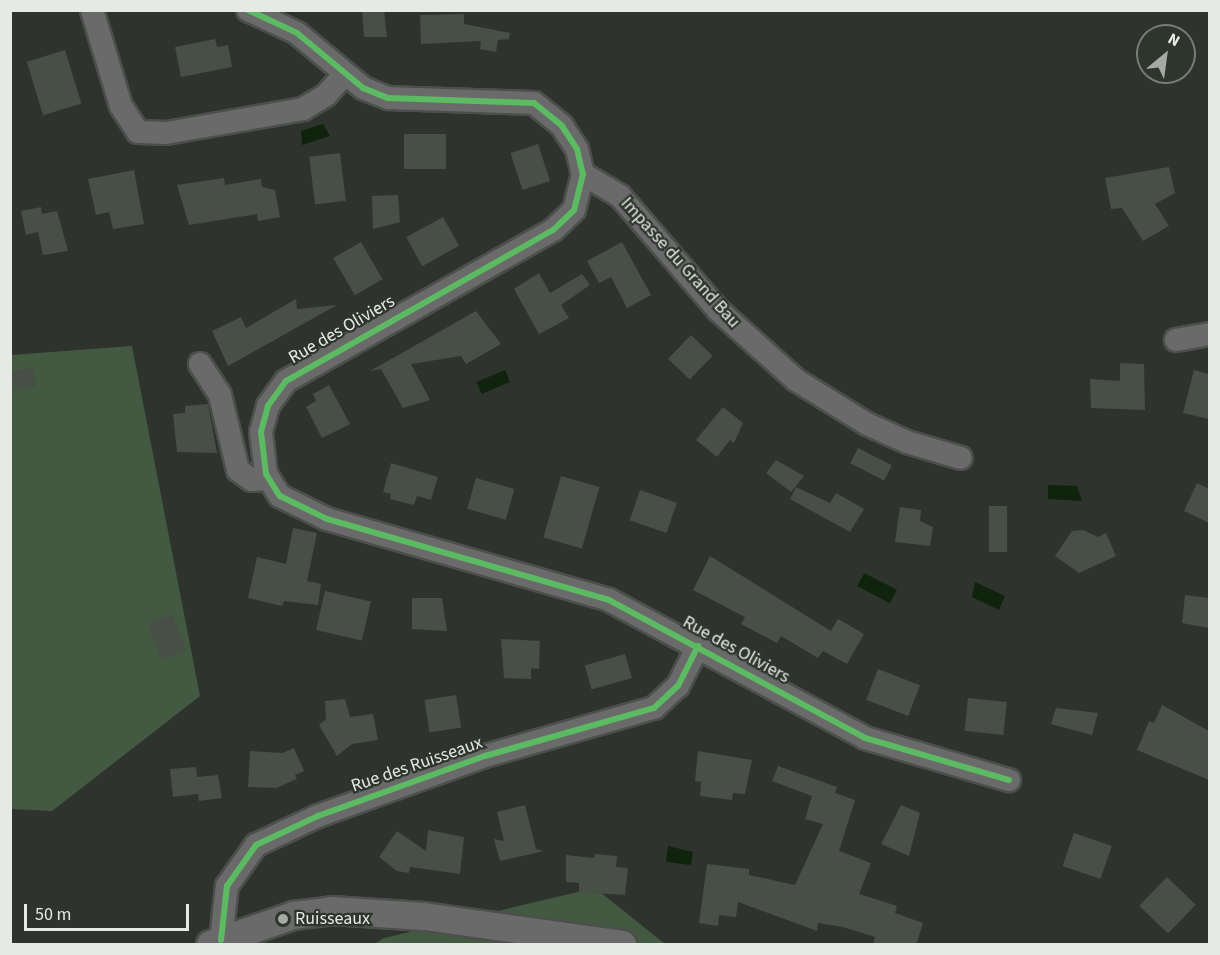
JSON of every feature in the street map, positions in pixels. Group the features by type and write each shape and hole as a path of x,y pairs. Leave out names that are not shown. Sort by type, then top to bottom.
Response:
{"street":[{"path":"92,10 121,106 138,132 166,133 303,109 326,96 345,74"},
{"path":"248,10 297,33 345,74 370,91 400,100 534,103 562,126 577,149 583,174"},
{"name":"Impasse du Grand Bau","path":"583,174 620,196 718,310 796,380 867,424 907,442 961,458"},
{"name":"Rue des Oliviers","path":"583,174 574,210 553,230 285,381 262,419 261,446 268,479 280,496 302,510 575,588 698,646 865,738 1010,780"},
{"path":"1176,340 1209,334"},
{"path":"200,364 220,394 238,470 252,480 268,479"},
{"name":"Rue des Ruisseaux","path":"216,942 227,886 256,845 318,816 485,756 654,708 678,686 698,646"},
{"path":"216,942 293,915 346,910 622,945"}],"shaded area":[{"path":"323,124 330,136 302,145 301,131"},
{"path":"132,346 200,696 52,811 11,809 11,355"},
{"path":"505,370 510,382 482,394 476,382"},
{"path":"1048,485 1077,486 1082,501 1048,499"},
{"path":"864,573 897,590 890,603 857,586"},
{"path":"975,582 1005,596 999,610 972,597"},
{"path":"668,846 693,852 691,865 666,862"},
{"path":"595,888 665,944 374,944 384,938"}],"building":[{"path":"362,10 384,10 387,37 364,37"},
{"path":"464,14 464,24 510,33 509,39 498,40 496,52 480,49 481,41 421,44 420,15"},
{"path":"215,39 217,47 228,45 232,67 181,77 175,47"},
{"path":"65,50 81,104 43,115 27,62"},
{"path":"404,134 446,134 446,169 404,169"},
{"path":"538,144 550,181 522,190 510,153"},
{"path":"340,153 346,201 315,204 309,157"},
{"path":"1169,167 1175,193 1155,204 1169,226 1143,241 1122,208 1111,209 1105,178"},
{"path":"134,170 144,224 113,229 109,212 96,215 88,179"},
{"path":"224,178 225,185 261,179 262,187 275,190 280,217 258,221 257,214 189,225 177,185"},
{"path":"398,195 400,222 373,229 372,196"},
{"path":"41,207 42,214 57,211 68,251 43,255 38,232 26,235 21,211"},
{"path":"443,217 459,246 422,266 406,237"},
{"path":"361,242 382,279 355,295 333,258"},
{"path":"622,242 651,295 627,308 611,277 599,283 587,261"},
{"path":"539,273 550,293 582,274 590,285 561,305 569,318 539,334 514,289"},
{"path":"296,299 297,309 337,305 228,366 212,331 241,317 246,328"},
{"path":"476,311 501,344 466,364 461,356 411,364 430,400 403,408 381,369 370,371"},
{"path":"691,335 713,356 690,380 668,359"},
{"path":"1120,363 1144,364 1145,410 1091,408 1090,379 1120,381"},
{"path":"33,367 36,386 10,391 10,372"},
{"path":"1194,370 1209,374 1209,419 1183,413"},
{"path":"329,385 350,424 322,438 306,407 316,401 313,394"},
{"path":"208,404 217,453 177,452 173,414 185,413 185,406"},
{"path":"723,407 743,423 734,443 730,440 717,457 696,440"},
{"path":"858,448 892,465 884,480 850,463"},
{"path":"776,460 804,476 791,492 766,473"},
{"path":"391,463 438,477 431,500 417,496 414,505 390,499 391,494 383,492"},
{"path":"561,476 599,487 582,549 543,538"},
{"path":"476,478 514,489 506,520 467,509"},
{"path":"1197,483 1209,489 1209,523 1184,511"},
{"path":"796,487 830,503 836,493 864,509 850,532 790,499"},
{"path":"640,490 677,503 666,533 630,520"},
{"path":"989,506 1007,506 1007,552 989,552"},
{"path":"900,507 921,510 920,521 933,527 930,546 895,542"},
{"path":"293,528 317,533 307,581 321,584 318,605 284,601 282,606 248,598 257,557 286,564"},
{"path":"1083,530 1098,537 1106,533 1116,556 1079,573 1055,556 1072,531"},
{"path":"710,556 831,631 838,619 864,634 847,664 823,651 818,658 781,636 777,643 741,624 745,617 693,590"},
{"path":"325,591 371,602 362,641 316,630"},
{"path":"1185,595 1209,598 1209,628 1182,623"},
{"path":"412,598 442,598 447,631 412,629"},
{"path":"172,614 186,650 162,660 148,623"},
{"path":"501,639 540,641 539,669 531,668 531,679 504,678"},
{"path":"625,654 632,678 592,690 585,666"},
{"path":"878,669 920,685 908,716 866,700"},
{"path":"456,695 461,728 430,733 424,700"},
{"path":"968,698 1007,702 1003,735 965,731"},
{"path":"345,699 350,717 373,714 378,740 352,744 337,756 319,725 326,719 325,701"},
{"path":"1162,705 1209,731 1209,780 1137,750 1149,721 1154,723"},
{"path":"1056,708 1098,713 1092,735 1051,724"},
{"path":"294,748 304,771 295,775 297,779 276,788 248,787 250,751 282,753"},
{"path":"698,751 752,760 745,794 733,793 732,800 700,796 701,782 695,781"},
{"path":"778,766 837,787 835,793 855,800 839,851 871,863 859,894 897,906 895,913 923,923 916,945 873,945 875,937 843,927 818,923 817,931 738,902 736,917 719,915 718,926 699,923 707,864 749,869 749,875 795,885 823,824 805,819 812,796 772,781"},
{"path":"196,767 197,777 218,775 222,798 199,801 198,794 173,797 170,769"},
{"path":"525,805 536,849 544,851 500,861 494,839 504,841 497,812"},
{"path":"901,805 920,813 909,856 881,844"},
{"path":"428,830 464,837 460,874 410,867 409,873 397,871 379,857 397,831 426,851"},
{"path":"1074,833 1112,846 1100,879 1063,866"},
{"path":"595,854 617,856 616,867 628,868 625,895 579,892 579,883 566,882 566,855 594,858"},
{"path":"1167,877 1196,905 1168,934 1139,906"}],"cycle path":[{"path":"248,10 297,33 363,88 388,98 534,103 562,126 577,149 583,174 574,210 553,230 286,381 268,406 261,432 266,474 280,496 327,519 609,600 865,738 1009,780"},
{"path":"221,940 227,886 256,845 318,816 485,756 654,708 678,686 698,646"}],"place":[{"name":"Ruisseaux","path":"283,919"}]}
